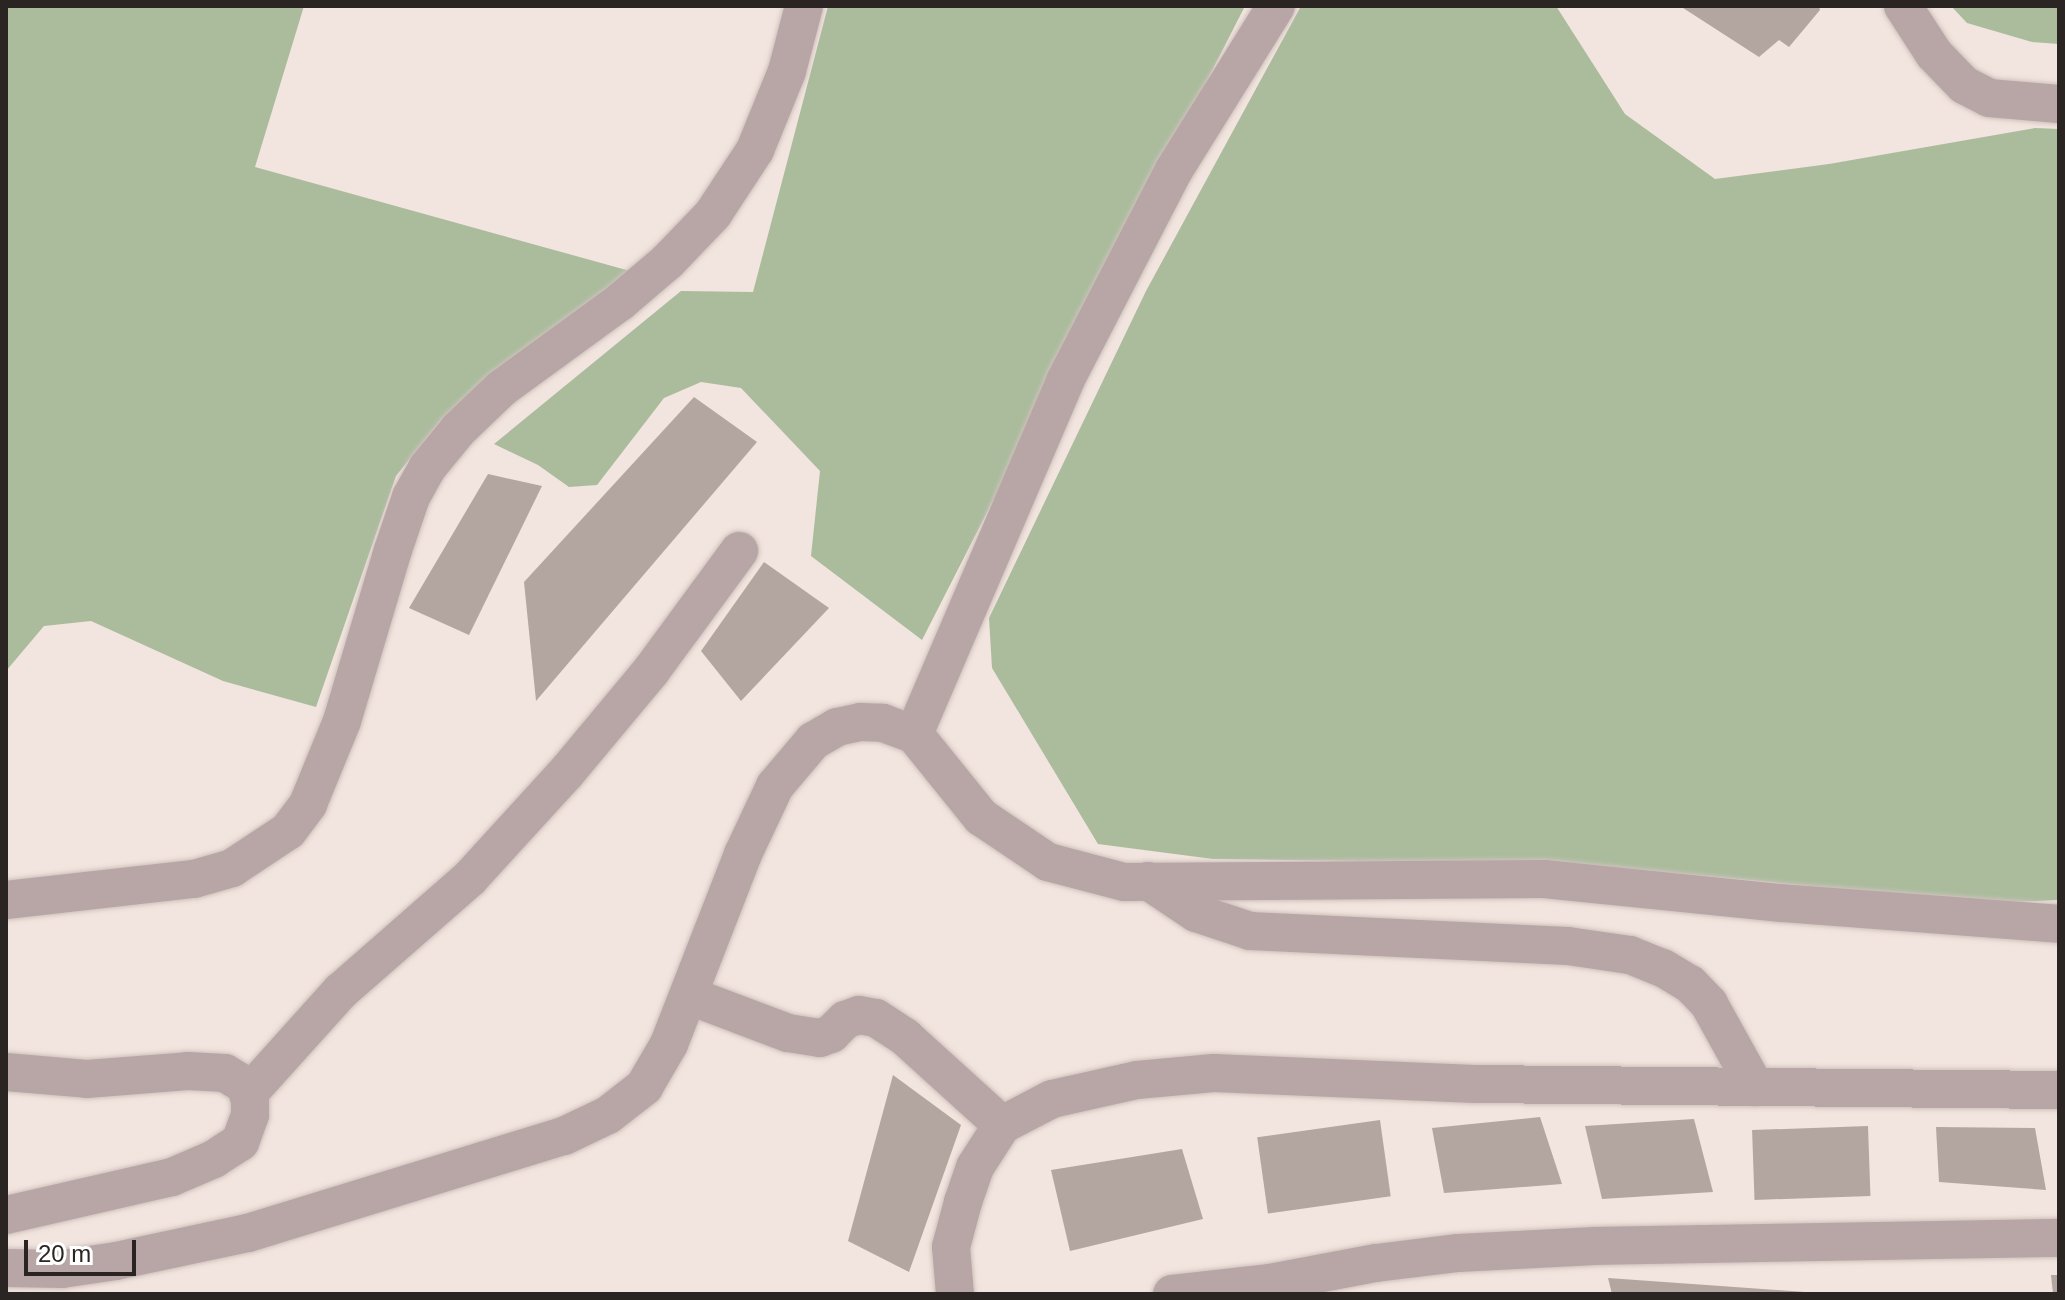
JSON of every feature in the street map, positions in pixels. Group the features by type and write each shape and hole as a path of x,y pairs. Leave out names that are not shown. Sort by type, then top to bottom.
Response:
{"street":[{"path":"6,900 194,879 232,868 288,831 308,804 342,721 393,550 411,497 427,468 458,430 502,388 620,302 668,261 713,214 755,150 787,71 804,6"},
{"path":"914,734 1065,381 1174,170 1276,6"},
{"path":"1903,6 1934,54 1964,85 1989,98 2059,104"},
{"path":"249,1093 341,991 470,878 545,796 651,671 739,551"},
{"path":"6,1268 62,1269 184,1249 292,1221 564,1136 608,1115 644,1087 690,996 743,854 775,786 813,741 837,727 860,722 883,723 914,734 981,817 1048,862 1124,882 1544,879 1782,903 2059,924"},
{"path":"1148,881 1196,913 1250,931 1568,946 1630,955 1663,968 1690,984 1709,1004 1755,1087"},
{"path":"690,996 788,1033 820,1038 831,1034 845,1020 859,1015 876,1018 905,1037 1002,1125"},
{"path":"6,1072 87,1079 209,1071 236,1078 249,1093 250,1115 240,1142 214,1159 172,1177 6,1215"},
{"path":"955,1294 951,1247 963,1202 975,1167 1002,1125 1052,1099 1137,1080 1214,1073 1475,1084 2059,1090"},
{"path":"1172,1294 1270,1283 1376,1263 1458,1253 1595,1246 2059,1238"}],"green space":[{"path":"6,6 304,6 255,167 630,271 603,297 440,421 396,476 316,707 223,681 91,621 44,626 6,671"},
{"path":"828,6 1245,6 922,640 811,556 820,471 741,388 701,382 664,398 597,485 569,487 538,465 494,444 681,291 753,292"},
{"path":"1301,6 1556,6 1625,114 1715,179 1829,164 2035,128 2059,129 2059,900 1991,903 1578,864 1213,859 1098,844 992,668 989,618 1146,291"},
{"path":"1951,6 2059,6 2059,44 2032,42 1967,23"}],"building":[{"path":"1680,6 1819,6 1820,10 1789,47 1779,40 1759,57"},
{"path":"694,397 757,442 536,701 524,582"},
{"path":"488,474 542,486 469,635 409,608"},
{"path":"764,562 829,608 741,701 701,651"},
{"path":"893,1075 961,1125 909,1272 848,1241"},
{"path":"1540,1117 1562,1184 1444,1193 1432,1128"},
{"path":"1694,1119 1713,1192 1602,1199 1585,1126"},
{"path":"1380,1120 1391,1196 1268,1214 1257,1137"},
{"path":"1868,1126 1870,1196 1755,1200 1752,1130"},
{"path":"1936,1127 2035,1128 2046,1190 1939,1182"},
{"path":"1182,1149 1203,1219 1070,1251 1051,1170"},
{"path":"2051,1275 2059,1275 2059,1294 2053,1294"},
{"path":"1608,1278 1805,1292 1805,1294 1612,1294"}]}
